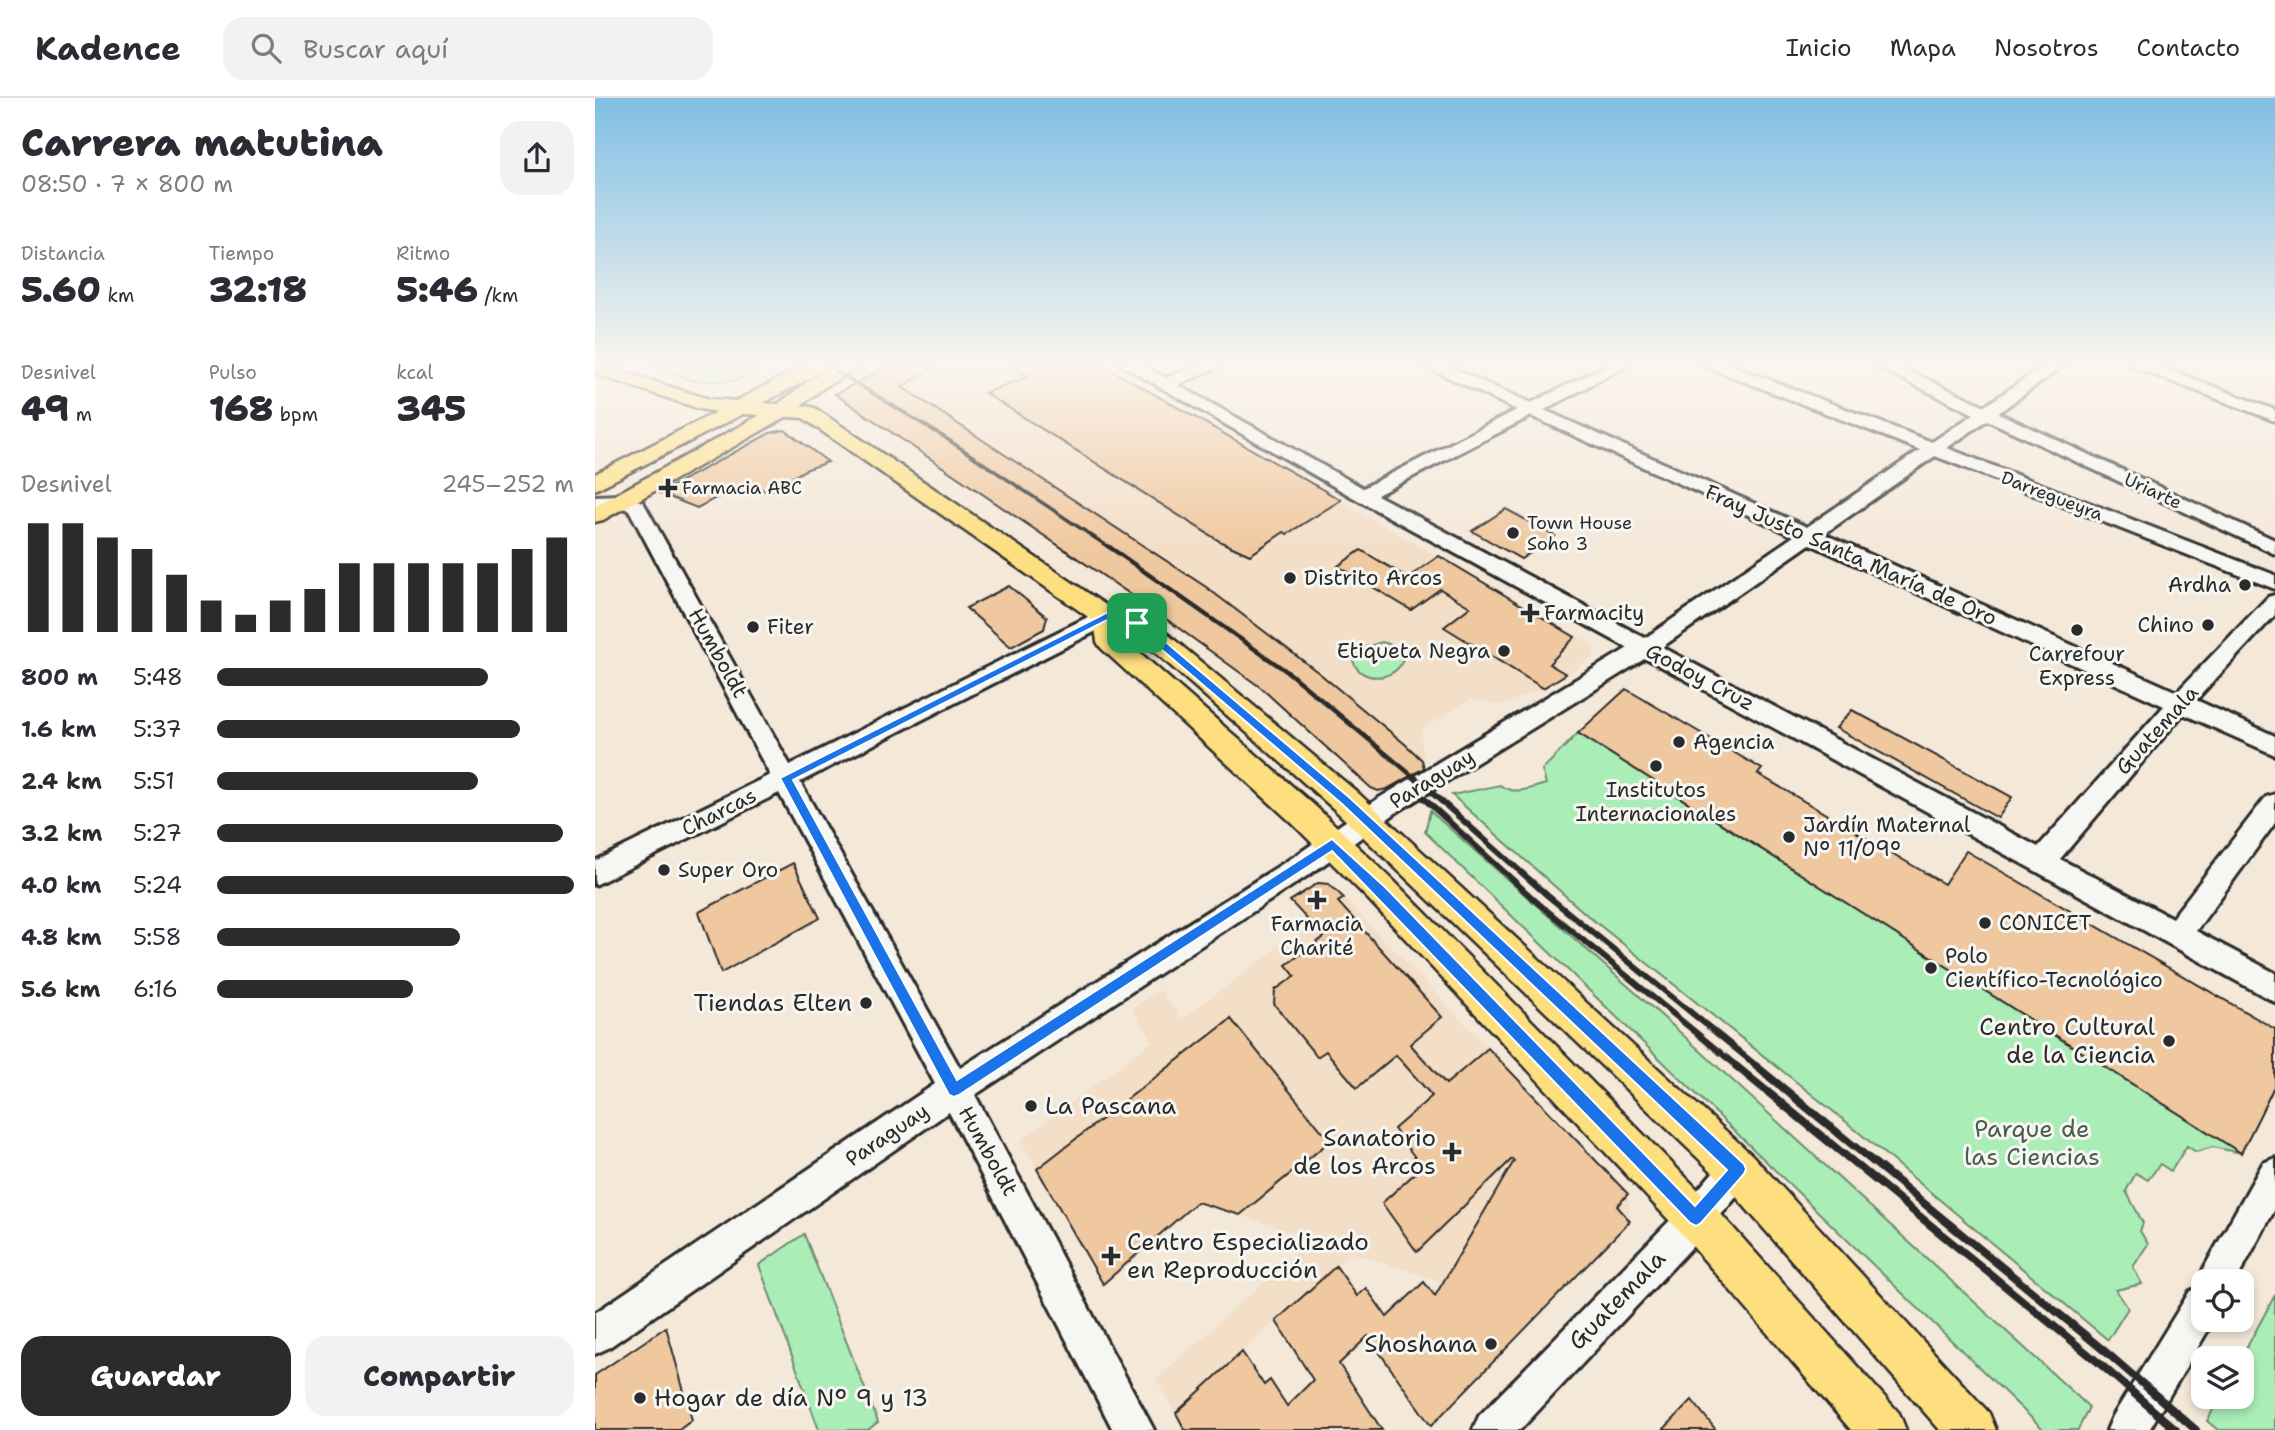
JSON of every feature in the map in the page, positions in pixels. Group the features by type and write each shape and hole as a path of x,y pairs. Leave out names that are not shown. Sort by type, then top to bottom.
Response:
{"main road":[{"path":"595,483 702,425"},
{"path":"595,515 755,425"},
{"path":"827,425 1106,617 1137,623 1366,820 1738,1169 1972,1430"},
{"path":"1106,617 1110,642 1381,890 1696,1218 1882,1430"}],"street":[{"name":"Godoy Cruz","path":"1239,425 1363,495 2275,988"},
{"path":"1363,495 1499,425"},
{"name":"Fray Justo Santa María de Oro","path":"1563,425 2275,747"},
{"name":"Darregueyra","path":"1871,425 2275,582"},
{"name":"Paraguay","path":"595,1335 954,1090 1366,820 1645,648 1967,425"},
{"name":"Uriarte","path":"2011,425 2275,548"},
{"path":"595,502 620,501"},
{"name":"Humboldt","path":"620,501 636,506 786,778 1134,1430"},
{"name":"Guatemala","path":"2042,861 2180,703 2275,602"},
{"name":"Charcas","path":"595,874 1106,617"},
{"path":"2176,935 2275,804"},
{"name":"Guatemala","path":"1493,1430 1696,1218 1738,1169"},
{"path":"2224,1269 2273,1183"},
{"path":"2127,1430 2191,1324"}],"shaded area":[{"name":"Distrito Arcos","path":"883,425 1208,425 1592,645 1595,656 1543,688 1501,705 1470,699 1421,730 1424,768 1419,773 1378,791 1371,788 1260,687"},
{"name":"Sanatorio de los Arcos","path":"1344,898 1628,1194 1630,1221 1591,1262 1510,1168 1443,1282 1350,1252 1176,1413 1156,1380 1311,1239 1240,1215 1330,1140 1231,1020 1037,1169 1021,1140 1153,1041 1132,1009 1160,990 1182,1019"}],"green space":[{"path":"1382,642 1400,652 1403,659 1399,666 1393,672 1378,677 1363,673 1353,660 1359,649"},
{"name":"Parque de las Ciencias","path":"1578,733 2241,1153 2213,1147 2196,1152 2187,1146 2171,1171 2160,1164 2148,1180 2136,1173 2126,1191 2143,1223 2140,1231 2148,1244 2133,1267 2142,1284 2116,1290 2128,1308 2108,1340 1839,1116 1588,916 1452,795 1500,785 1516,791 1546,784 1542,770"},
{"path":"1430,811 1672,1025 2089,1407 2078,1430 2044,1430 1425,832"},
{"path":"804,1234 878,1422 868,1430 819,1430 759,1265"},
{"path":"2275,1295 2275,1430 2218,1430 2207,1421 2214,1409 2254,1409 2254,1346 2247,1346"}],"building":[{"path":"881,425 960,425 1206,587 1319,673 1405,744 1422,760 1424,768 1387,789 1378,791 1371,788 1260,687 1155,611"},
{"path":"1036,425 1209,425 1341,500 1250,555 1221,542"},
{"path":"785,430 828,462 805,470 769,492 744,483 697,508 659,493 770,433"},
{"name":"Town House Soho 3","path":"1506,509 1555,536 1521,559 1472,531"},
{"path":"1361,550 1408,578 1439,556 1575,637 1549,664 1566,674 1543,688 1444,627 1470,607 1440,589 1411,610 1338,566"},
{"path":"1009,586 1047,617 1044,629 1011,647 966,608"},
{"path":"1626,689 1762,769 1758,774 1944,884 1966,851 2275,1029 2275,1085 2241,1153 1578,733"},
{"path":"1852,710 2012,797 1998,818 1836,728"},
{"path":"793,863 820,918 721,973 699,912"},
{"path":"1318,883 1329,884 1344,898 1338,902 1442,1017 1410,1044 1446,1084 1488,1048 1628,1194 1617,1206 1630,1221 1431,1426 1368,1336 1339,1364 1382,1430 1185,1430 1176,1413 1242,1352 1264,1385 1270,1380 1287,1406 1313,1380 1276,1321 1336,1266 1357,1296 1366,1288 1387,1317 1424,1282 1435,1296 1514,1161 1512,1159 1417,1252 1382,1203 1422,1167 1394,1129 1432,1096 1396,1055 1357,1088 1326,1051 1317,1057 1274,1004 1275,990 1295,976 1286,965 1324,937 1290,901"},
{"path":"1231,1019 1330,1141 1240,1215 1197,1202 1103,1284 1037,1169"},
{"name":"Hogar de día Nº 9 y 13","path":"666,1327 692,1420 679,1430 595,1430 595,1375"},
{"path":"1692,1400 1716,1430 1663,1430"}],"railway":[{"path":"925,425 1110,548"},
{"path":"1108,546 1289,673 1415,778"},
{"path":"1413,776 1548,896 1758,1067"},
{"path":"1421,796 1539,904 1738,1067"},
{"path":"1736,1066 2099,1363 2176,1430"},
{"path":"1756,1066 2107,1353 2196,1430"}],"place":[{"name":"Farmacia ABC","path":"668,488"},
{"name":"Town House Soho 3","path":"1513,533"},
{"name":"Distrito Arcos","path":"1290,578"},
{"name":"Ardha","path":"2245,585"},
{"name":"Farmacity","path":"1530,613"},
{"name":"Chino","path":"2208,625"},
{"name":"Fiter","path":"753,627"},
{"name":"Carrefour Express","path":"2077,630"},
{"name":"Etiqueta Negra","path":"1504,651"},
{"name":"Agencia","path":"1679,742"},
{"name":"Institutos Internacionales","path":"1656,766"},
{"name":"Jardín Maternal Nº 11/09º","path":"1789,837"},
{"name":"Super Oro","path":"664,870"},
{"name":"Farmacia Charité","path":"1317,900"},
{"name":"CONICET","path":"1985,923"},
{"name":"Polo Científico-Tecnológico","path":"1931,968"},
{"name":"Tiendas Elten","path":"866,1003"},
{"name":"Centro Cultural de la Ciencia","path":"2169,1041"},
{"name":"La Pascana","path":"1031,1106"},
{"name":"Sanatorio de los Arcos","path":"1452,1152"},
{"name":"Centro Especializado en Reproducción","path":"1111,1256"},
{"name":"Shoshana","path":"1491,1344"},
{"name":"Hogar de día Nº 9 y 13","path":"640,1398"}],"route":[{"path":"1106,617 1137,623 1346,801 1738,1169 1696,1218 1381,890 1332,844 954,1090 786,778 1106,617"}]}
